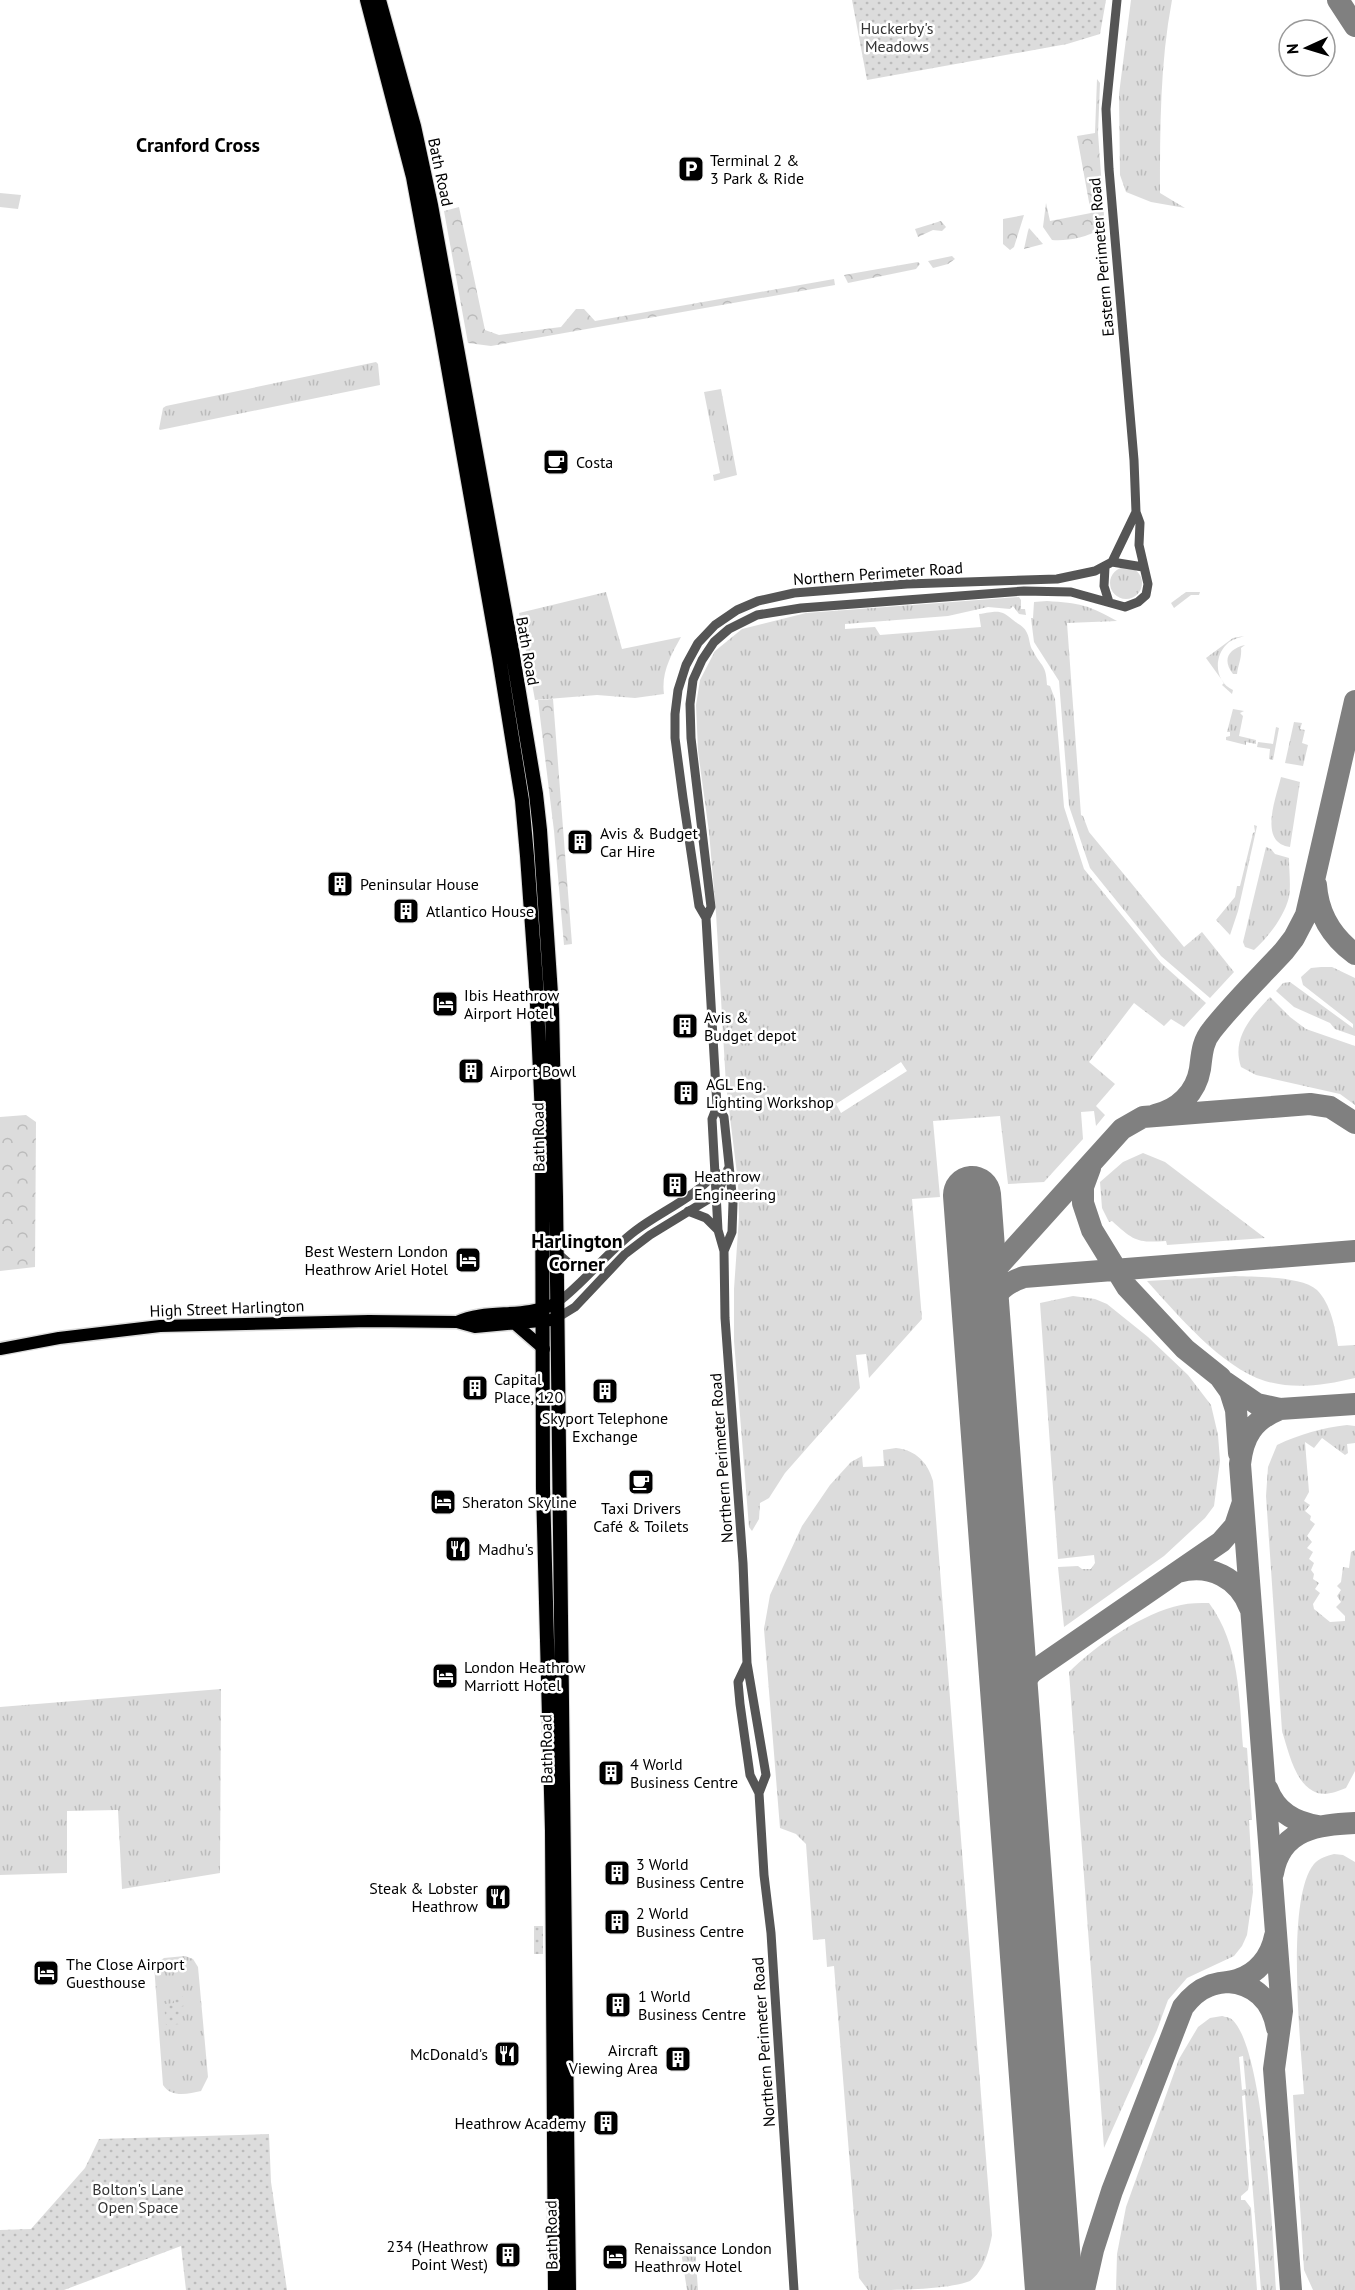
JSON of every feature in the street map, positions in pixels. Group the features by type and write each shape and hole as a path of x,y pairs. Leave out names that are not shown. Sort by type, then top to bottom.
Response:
{"highway":[{"name":"Bath Road","path":"367,0 413,177 500,657 522,800 540,1048 544,1348 543,1488 552,1831 555,2290"},
{"name":"Bath Road","path":"380,0 414,126 431,205 536,794 552,1009 568,2290"}],"main road":[{"name":"High Street Harlington","path":"0,1349 59,1338 160,1326 369,1321 457,1323 475,1327 514,1323 543,1315 557,1303"},
{"name":"High Street Harlington","path":"457,1323 471,1316 526,1313 557,1318"},
{"path":"514,1323 544,1348"}],"street":[{"name":"Eastern Perimeter Road","path":"1117,0 1108,85 1107,133 1134,460 1136,512 1140,523 1139,545 1143,567"},
{"path":"1109,565 1143,567 1148,585 1146,595 1125,607 1109,602 1104,586 1109,565 1136,512"},
{"name":"Northern Perimeter Road","path":"794,2290 772,1944 764,1875 759,1793 765,1775 764,1758 747,1663 743,1563 725,1318 724,1251 718,1230 712,1119 717,1106 706,918 699,906 675,738 678,690 686,665 698,643 715,624 737,610 758,601 794,593 907,584 1057,579 1080,575 1109,565"},
{"name":"Northern Perimeter Road","path":"706,918 711,907 691,738 690,704 693,680 702,660 714,642 729,629 748,619 781,610 978,594 1024,591 1071,592 1109,602"},
{"name":"Northern Perimeter Road","path":"717,1106 724,1117 733,1203 732,1232 724,1251"},
{"path":"557,1318 575,1307 625,1254 687,1211 717,1194 728,1169"},
{"path":"557,1303 634,1232 705,1186 716,1172"},
{"path":"690,1195 717,1194 725,1196 733,1203"},
{"path":"687,1211 706,1218 718,1230"},
{"path":"556,1252 573,1267 597,1265"},
{"name":"Northern Perimeter Road","path":"747,1663 738,1682 740,1704 750,1776 759,1793"}],"green space":[{"name":"Huckerby's Meadows","path":"852,0 1106,0 1100,34 1067,44 867,80"},
{"path":"1131,0 1172,0 1163,72 1160,193 1185,208 1151,202 1126,192 1120,175 1119,94"},
{"path":"1097,79 1100,83 1098,133 1104,216 1100,229 1089,235 1052,240 1043,227 1046,203 1050,221 1091,213 1077,136 1095,133"},
{"path":"0,193 21,195 18,209 0,207"},
{"path":"459,207 485,330 499,335 561,327 576,309 584,309 595,321 834,279 835,285 491,346 468,343 444,211"},
{"path":"1024,215 1014,247 1010,250 1003,244 1003,219"},
{"path":"941,221 946,227 942,231 933,230 918,237 915,229"},
{"path":"1029,228 1043,244 1024,249 1028,231"},
{"path":"952,256 955,259 948,264 933,268 928,261"},
{"path":"918,262 920,264 916,269 848,283 844,275"},
{"path":"376,362 380,385 159,429 163,408 166,406"},
{"path":"721,389 737,475 714,481 713,475 720,473 704,392"},
{"path":"1126,567 1138,571 1142,583 1138,595 1126,599 1114,595 1110,583 1114,571"},
{"path":"606,592 622,649 681,637 665,671 664,694 635,698 597,695 535,700 519,613"},
{"path":"1186,592 1200,592 1199,595 1191,595 1174,608 1171,603"},
{"path":"1019,597 1021,609 1025,609 1026,615 1019,614 1013,606 1010,609 988,607 948,616 845,624 845,629 875,627 880,635 981,627 979,614 1002,612 1024,629 1032,649 1045,669 1047,685 1050,686 1055,699 1064,807 1084,869 1161,963 1206,1003 1184,1027 1171,1019 1164,1026 1134,1003 1089,1062 1115,1084 1096,1106 1105,1115 1096,1126 1094,1111 1081,1112 1083,1139 1044,1182 1008,1184 1000,1116 933,1121 940,1197 912,1199 922,1319 869,1378 866,1354 856,1355 860,1388 785,1473 769,1498 760,1503 759,1519 752,1531 749,1527 734,1341 734,1289 739,1217 738,1182 726,1085 716,913 709,832 698,751 696,705 700,680 715,651 742,629 806,613","holes":["901,1062 907,1071 841,1113 836,1104"]},
{"path":"1047,601 1084,606 1117,621 1067,623 1081,815 1089,832 1184,947 1202,932 1234,972 1210,998 1161,956 1090,868 1069,806 1059,681 1034,642 1031,618 1033,618 1034,602"},
{"path":"1244,636 1231,641 1222,649 1218,669 1222,680 1206,658 1233,638"},
{"path":"1245,645 1241,648 1237,674 1233,674 1228,664 1228,656 1234,649"},
{"path":"1224,683 1233,690 1232,694 1222,685"},
{"path":"553,699 572,944 564,945 554,831 538,700"},
{"path":"1233,709 1244,711 1240,713 1243,716 1239,736 1256,740 1256,744 1246,742 1246,745 1226,740 1226,737 1230,736 1230,732 1227,732"},
{"path":"1294,722 1302,723 1300,729 1305,730 1302,743 1308,745 1303,766 1285,763"},
{"path":"1276,727 1279,728 1273,760 1269,759 1270,749 1257,747 1258,742 1273,744"},
{"path":"1281,777 1300,782 1290,847 1280,844 1274,837 1272,829 1273,807"},
{"path":"1254,825 1257,826 1238,911 1230,935 1216,920 1235,897 1237,886 1240,886 1255,832"},
{"path":"1266,847 1275,854 1289,858 1290,892 1280,919 1254,950 1245,947 1243,942"},
{"path":"1332,967 1355,978 1355,1036 1335,1029 1330,1023 1294,1007 1276,991 1283,983 1290,982 1353,1028 1353,1024 1303,985 1301,977 1311,968"},
{"path":"1270,997 1306,1029 1355,1046 1355,1105 1340,1094 1256,1075 1241,1067 1239,1046 1241,1037 1250,1020"},
{"path":"26,1115 36,1122 35,1267 0,1271 0,1117"},
{"path":"1143,1153 1165,1162 1265,1238 1167,1245 1166,1241 1148,1242 1136,1239 1112,1221 1109,1222 1102,1208 1100,1182 1123,1162"},
{"path":"1235,1276 1290,1280 1310,1285 1317,1290 1329,1309 1338,1346 1355,1345 1355,1378 1299,1386 1276,1384 1249,1374 1216,1352 1147,1281"},
{"path":"1073,1296 1095,1299 1107,1304 1148,1337 1188,1375 1211,1405 1218,1435 1220,1461 1214,1506 1205,1518 1164,1556 1064,1627 1058,1567 1078,1566 1082,1569 1091,1569 1095,1563 1094,1555 1058,1559 1040,1303"},
{"path":"1347,1425 1355,1426 1355,1443 1347,1444 1348,1453 1345,1455 1322,1438 1314,1448 1305,1442 1309,1492 1304,1501 1310,1505 1305,1511 1315,1524 1307,1536 1312,1542 1307,1548 1313,1552 1309,1559 1314,1563 1311,1570 1314,1574 1313,1579 1319,1583 1315,1589 1320,1593 1313,1604 1314,1609 1330,1622 1345,1621 1345,1616 1336,1607 1341,1602 1337,1596 1341,1590 1337,1586 1341,1582 1343,1567 1349,1568 1351,1552 1355,1550 1355,1771 1346,1788 1321,1794 1306,1786 1296,1772 1282,1731 1266,1496 1268,1467 1277,1445 1311,1432"},
{"path":"896,1448 910,1451 920,1458 933,1481 992,2235 982,2266 970,2281 935,2288 868,2290 859,2278 834,1966 827,1967 825,1939 813,1940 806,1844 796,1834 780,1828 764,1629 770,1595 802,1526 830,1485 851,1462 862,1456 863,1467 884,1466 883,1450"},
{"path":"1209,1603 1227,1636 1232,1654 1239,1691 1243,1747 1247,1748 1252,1820 1249,1820 1253,1892 1247,1935 1234,1956 1187,1978 1168,2000 1157,2030 1104,2148 1069,1672 1106,1641 1151,1615 1181,1605"},
{"path":"221,1689 220,1873 122,1889 118,1810 67,1811 67,1873 0,1875 0,1707"},
{"path":"1334,1854 1343,1855 1355,1862 1355,2290 1313,2290 1304,2270 1293,2095 1304,2094 1298,2010 1297,1940 1305,1882 1316,1862"},
{"path":"534,1926 543,1926 543,1954 534,1954"},
{"path":"185,1956 193,1959 198,1967 208,2077 201,2091 180,2094 170,2092 163,2085 154,1965 164,1958"},
{"path":"183,1996 184,2006 180,2007 181,2024 166,2025 164,2004 174,2003 174,1997"},
{"path":"1222,2016 1230,2018 1242,2034 1252,2064 1265,2146 1276,2290 1261,2290 1245,2095 1242,2096 1249,2184 1241,2200 1245,2200 1251,2208 1257,2290 1116,2290 1117,2254 1126,2207 1179,2059 1198,2027 1210,2018","holes":["1243,2056 1246,2089 1242,2090 1239,2057"]},
{"name":"Bolton's Lane Open Space","path":"269,2134 271,2182 287,2290 186,2290 181,2246 64,2290 0,2290 0,2230 31,2229 85,2168 99,2139"},
{"path":"684,2244 685,2250 695,2248 698,2290 687,2290 680,2245"}],"taxiway":[{"path":"1338,0 1355,26"},
{"path":"1155,1115 1178,1105 1190,1093 1198,1078 1206,1039 1220,1020 1284,951 1306,915 1355,701"},
{"path":"1316,885 1320,906 1328,924 1339,940 1355,954"},
{"path":"980,1305 984,1286 991,1274 1122,1129 1143,1117 1310,1104 1330,1107 1355,1123"},
{"path":"1090,1168 1083,1187 1083,1203 1092,1230 1127,1287 1185,1349 1220,1377 1230,1391 1236,1410 1239,1453"},
{"path":"982,1328 987,1310 996,1296 1015,1280 1024,1277 1355,1251"},
{"path":"1225,1382 1257,1404 1280,1409"},
{"path":"1291,2290 1274,2069 1282,2011 1240,1464 1241,1454 1251,1430 1271,1413 1280,1409 1355,1404"},
{"path":"1011,1714 1019,1687 1032,1672 1221,1542 1235,1526 1242,1505"},
{"path":"1178,1572 1201,1570 1222,1575 1239,1588 1250,1608"},
{"path":"1267,1788 1275,1804 1281,1810 1294,1819 1318,1826"},
{"path":"1273,1873 1277,1858 1284,1846 1293,1838 1315,1828 1355,1823"},
{"path":"1084,2290 1093,2250 1112,2191 1183,2007 1194,1995 1205,1988 1251,1974 1266,1958 1275,1936"},
{"path":"1228,1982 1246,1986 1261,1996 1271,2010 1277,2028"}],"runway":[{"path":"972,1195 1054,2290"}],"place":[{"name":"Terminal 2 & 3 Park & Ride","path":"691,169"},
{"name":"Costa","path":"556,462"},
{"name":"Avis & Budget Car Hire","path":"580,842"},
{"name":"Peninsular House","path":"340,884"},
{"name":"Atlantico House","path":"406,911"},
{"name":"Ibis Heathrow Airport Hotel","path":"445,1004"},
{"name":"Avis & Budget depot","path":"685,1026"},
{"name":"Airport Bowl","path":"471,1071"},
{"name":"AGL Eng. Lighting Workshop","path":"686,1093"},
{"name":"Heathrow Engineering","path":"675,1185"},
{"name":"Best Western London Heathrow Ariel Hotel","path":"468,1260"},
{"name":"Capital Place, 120","path":"475,1388"},
{"name":"Skyport Telephone Exchange","path":"605,1391"},
{"name":"Taxi Drivers Café & Toilets","path":"641,1482"},
{"name":"Sheraton Skyline","path":"443,1502"},
{"name":"Madhu's","path":"458,1549"},
{"name":"London Heathrow Marriott Hotel","path":"445,1676"},
{"name":"4 World Business Centre","path":"611,1773"},
{"name":"3 World Business Centre","path":"617,1873"},
{"name":"Steak & Lobster Heathrow","path":"498,1897"},
{"name":"2 World Business Centre","path":"617,1922"},
{"name":"The Close Airport Guesthouse","path":"46,1973"},
{"name":"1 World Business Centre","path":"618,2005"},
{"name":"McDonald's","path":"507,2054"},
{"name":"Aircraft Viewing Area","path":"678,2059"},
{"name":"Heathrow Academy","path":"606,2123"},
{"name":"234 (Heathrow Point West)","path":"508,2255"},
{"name":"Renaissance London Heathrow Hotel","path":"615,2257"}],"district":[{"name":"Cranford Cross","path":"198,145"},
{"name":"Harlington Corner","path":"577,1252"}]}
